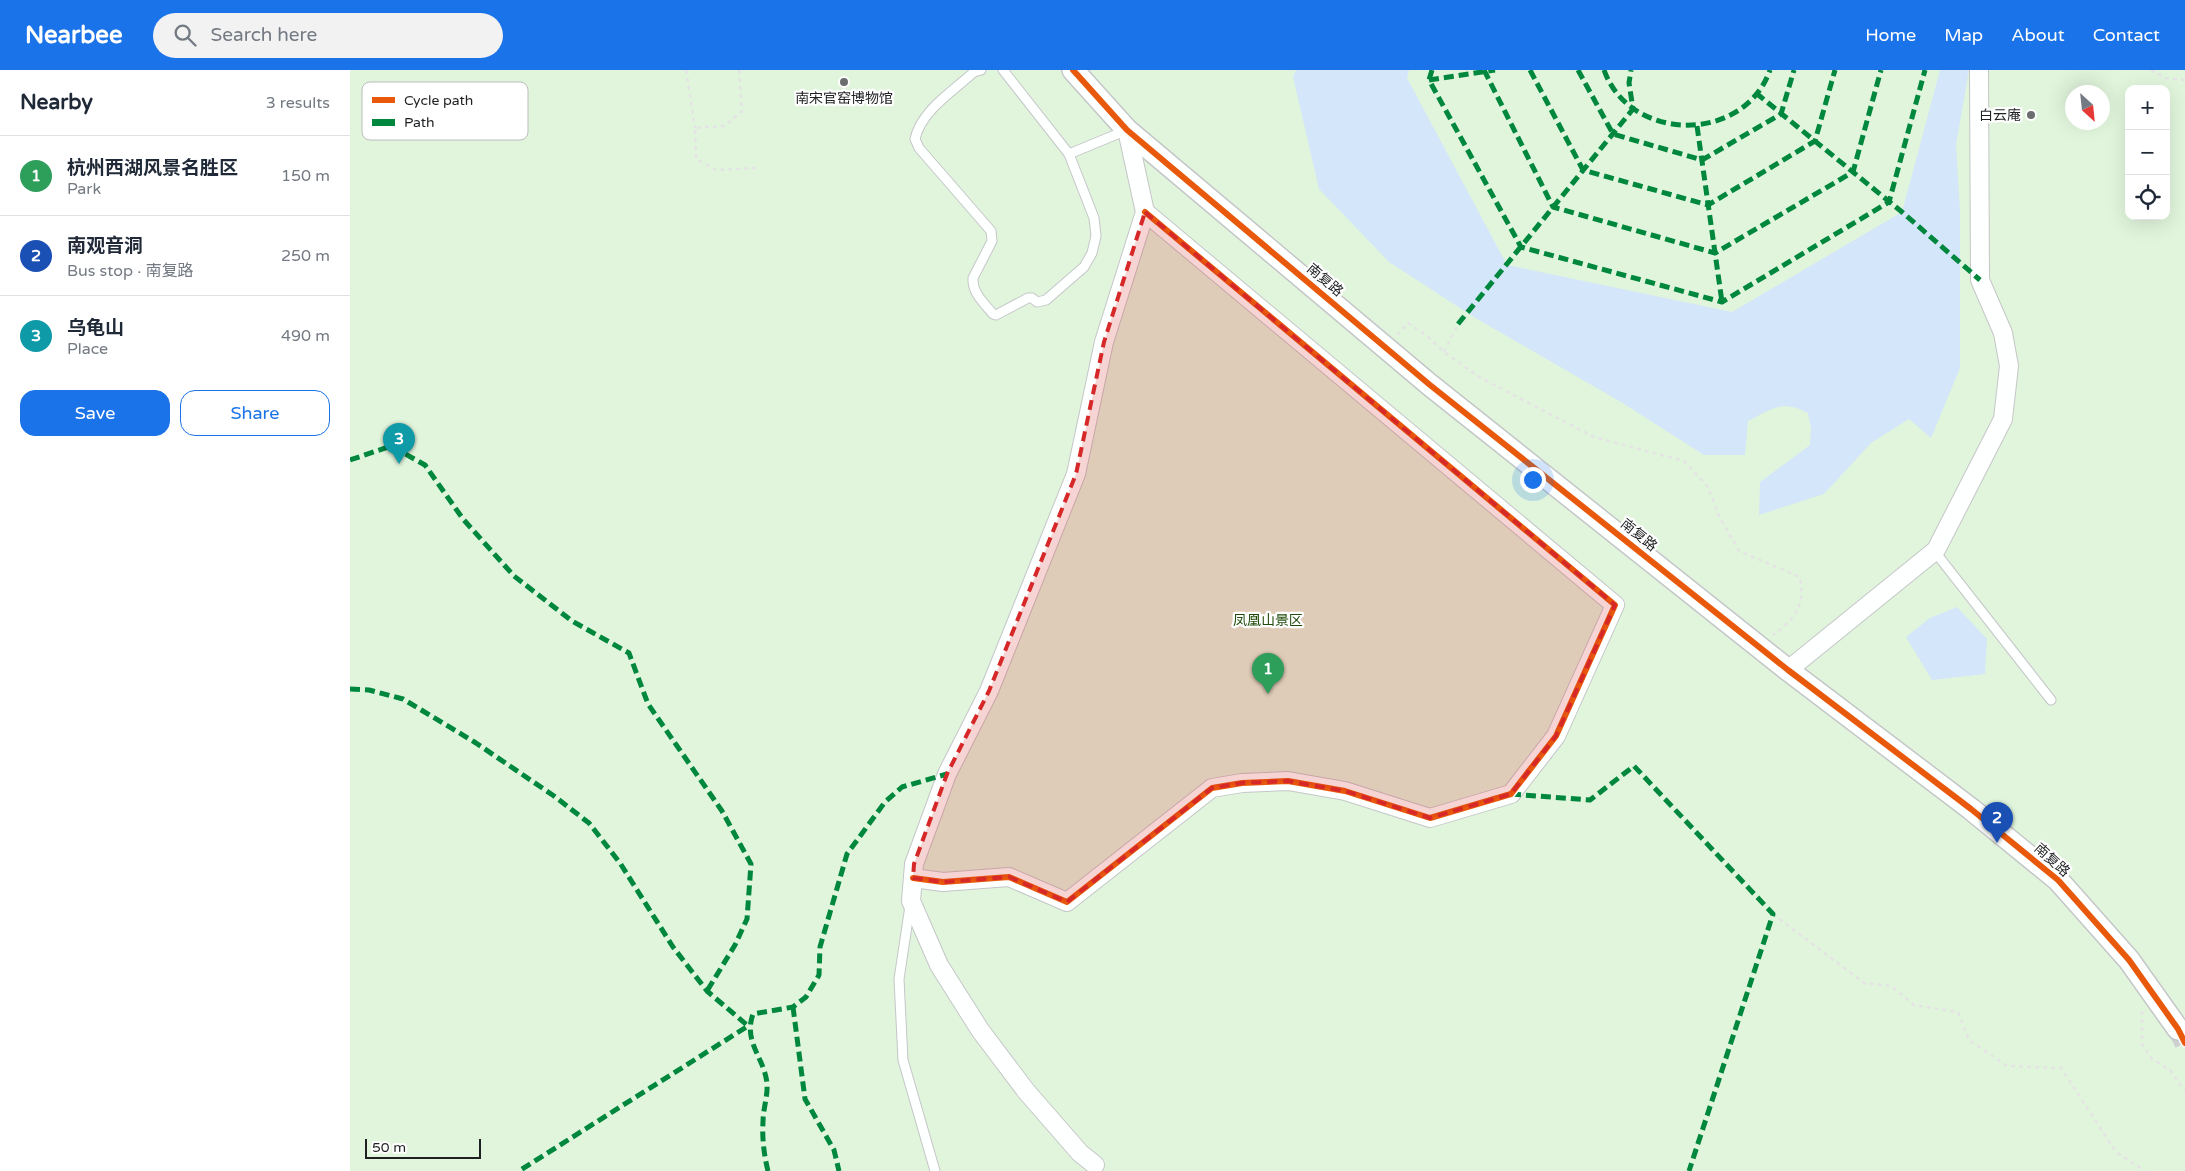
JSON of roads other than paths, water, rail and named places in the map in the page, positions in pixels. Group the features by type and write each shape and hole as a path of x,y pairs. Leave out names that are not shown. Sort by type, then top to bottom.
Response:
{"street":[{"name":"南复路","path":"1073,70 1127,130 1438,391 1788,670 1977,814 2058,880 2129,960 2178,1029"},
{"path":"1788,670 1936,550 2003,419 2009,366 2003,333 1980,280 1979,70"},
{"path":"1095,1165 1080,1153 1032,1098 980,1030 939,965 911,901 914,864 947,774 990,691 1076,474 1104,342 1145,212 1127,130"},
{"path":"913,878 943,882 1009,877 1068,902 1212,788 1242,783 1288,781 1345,791 1430,818 1511,794 1556,736 1615,605 1145,212"}],"lane":[{"path":"981,70 974,72 928,114 918,126 914,139 991,231 992,241 973,278 973,284 975,292 993,314 1000,314 1028,298 1032,298 1037,302 1046,300 1084,267 1092,254 1096,236 1094,218 1069,154 1003,70"},
{"path":"1069,154 1127,130"},
{"path":"1936,550 1938,557 2052,700"},
{"path":"911,901 899,978 903,1060 935,1171"}],"water":[{"path":"1296,70 1409,70 1407,78 1507,265 1732,312 1902,212 1940,70 1969,70 1956,145 1960,211 1960,368 1931,438 1909,419 1871,443 1824,494 1759,515 1760,482 1810,445 1811,429 1808,413 1791,407 1777,407 1748,421 1745,455 1704,455 1621,402 1477,319 1389,262 1319,189 1293,77"},
{"path":"1957,607 1987,639 1985,674 1932,680 1906,637 1930,618"}],"tunnel":[{"path":"2178,1029 2185,1043"}],"place":[{"name":"南宋官窑博物馆","path":"844,82"},
{"name":"白云庵","path":"2031,115"},
{"name":"乌龟山","path":"399,464"},
{"name":"杭州西湖风景名胜区","path":"1268,694"},
{"name":"南观音洞","path":"1997,843"}],"park label":[{"name":"凤凰山景区","path":"1268,620"}]}
